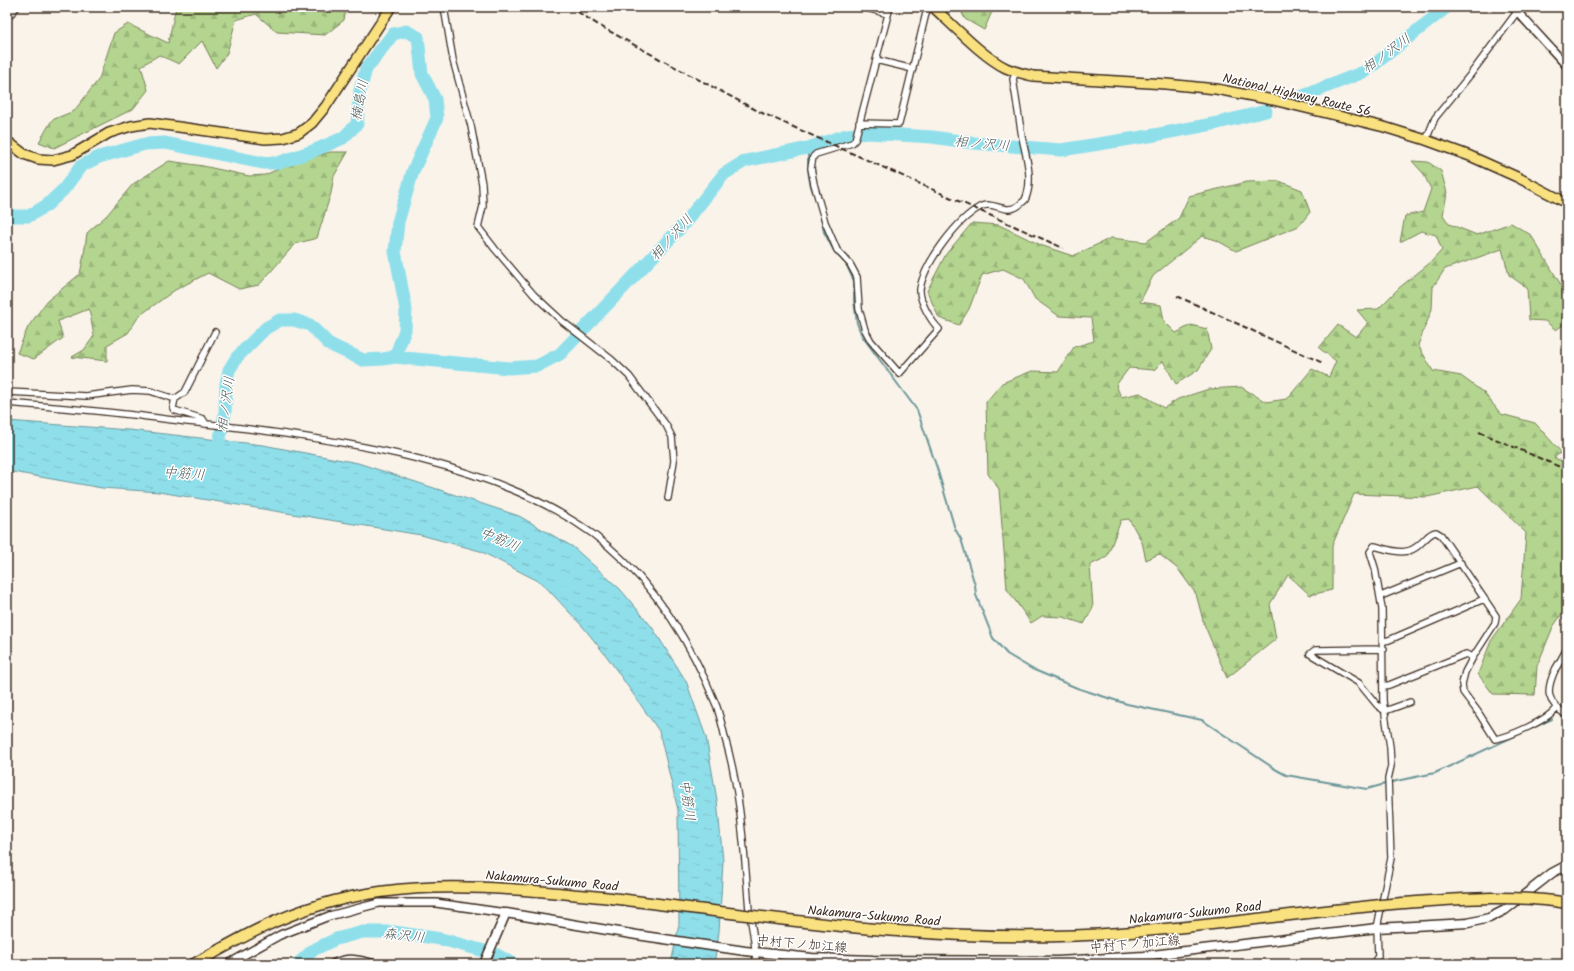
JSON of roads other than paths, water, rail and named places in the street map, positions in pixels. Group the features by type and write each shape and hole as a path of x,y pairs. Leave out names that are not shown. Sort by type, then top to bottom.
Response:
{"highway":[{"path":"7,141 24,154 38,159 53,160 72,155 109,133 131,126 150,123 264,139 283,138 299,133 312,123 326,106 391,7"},
{"name":"National Highway Route 56","path":"933,7 991,60 1016,72 1033,76 1166,84 1216,89 1273,100 1384,127 1426,140 1470,156 1517,176 1567,203"},
{"name":"Nakamura-Sukumo Road","path":"194,964 239,938 283,918 319,905 351,896 428,888 479,887 611,898 874,930 1003,937 1121,933 1378,905 1461,898 1508,898 1567,903"}],"main road":[{"name":"中村下ノ加江線","path":"506,913 745,951 812,958 873,960 1058,961 1144,956 1377,928 1468,923 1489,918 1505,910 1552,873 1567,865"},
{"path":"484,964 506,913"},
{"path":"334,964 343,960 363,961 374,964"}],"street":[{"path":"7,18 18,7"},
{"path":"444,7 453,60 471,126 482,184 483,206 478,227 494,249 534,294 568,326 612,360 629,376 666,425 672,437 674,461 668,498"},
{"path":"862,7 888,14"},
{"path":"890,7 855,140 852,143 816,154 813,157 811,168 825,222 837,250 850,264 857,277 859,310 865,330 871,341 899,374 939,329 930,320 922,300 920,290 925,273 937,252 953,231 969,214 988,204 1006,209 1014,208 1024,201 1028,191 1029,174 1014,79 1016,72"},
{"path":"859,125 899,124 927,9 930,7"},
{"path":"1426,140 1435,118 1470,75 1515,10 1567,66"},
{"path":"876,60 913,69"},
{"path":"206,424 203,419 174,410 173,408 175,400 185,392 215,332"},
{"path":"7,392 86,396 132,390 150,391 175,400"},
{"path":"7,403 114,413 244,428 337,442 405,457 469,474 526,496 563,514 607,545 632,569 659,601 679,630 698,665 717,709 730,756 740,804 756,964"},
{"path":"1374,964 1378,956 1377,928 1391,858 1388,779 1391,766 1385,711 1384,641 1381,596 1370,552 1374,546 1400,552 1409,552 1415,550 1431,533 1436,532 1441,535 1461,563 1496,616 1495,623 1465,672 1462,684 1463,692 1495,739 1504,738 1552,715 1556,708"},
{"path":"1381,596 1388,595 1461,563"},
{"path":"1384,641 1484,599"},
{"path":"1384,649 1315,650 1310,654 1359,683 1377,705 1385,711"},
{"path":"1567,649 1550,680 1548,691 1551,701 1556,708 1567,716"},
{"path":"1384,686 1389,686 1466,654 1473,657"},
{"path":"1385,711 1410,702"},
{"path":"228,964 280,935 329,916 379,904 436,903 506,913"}],"water":[{"name":"中筋川","path":"7,421 129,430 263,445 358,463 519,516 573,547 620,589 652,627 686,681 706,737 717,800 723,861 719,932 714,964 671,964 679,924 678,810 659,731 608,658 584,628 542,583 480,551 421,535 159,492 102,488 7,471"}],"waterway":[{"name":"相ノ沢川","path":"1298,98 1366,71 1447,7"},
{"name":"楠島川","path":"7,212 12,216 29,216 47,205 64,189 81,166 99,157 145,144 165,143 263,163 278,163 313,151 343,138 357,124 360,91 366,69 393,34 406,31 418,37 422,74 435,99 437,118 413,171 398,222 395,251 406,310 405,330 395,357"},
{"name":"相ノ沢川","path":"216,458 225,413 226,384 229,370 237,357 266,328 280,320 294,320 310,325 329,344 363,360 395,357 509,368 537,366 560,354 684,224 724,174 745,161 808,148 847,135 868,133 932,137 974,143 1061,150 1218,123 1266,111"},
{"path":"808,148 809,179 815,197"},
{"path":"821,218 824,232 834,251 846,264 854,281 854,301 857,323 862,336 917,410 937,468 955,529 961,539 975,585 976,595 993,638 1007,654 1032,669 1077,688 1127,704 1202,720 1286,775 1367,789 1435,773 1552,719"},
{"name":"森沢川","path":"298,964 313,950 336,939 363,932 394,932 441,939 495,954 514,964"}],"railway":[{"path":"570,7 600,26 760,112 1063,248"},
{"path":"1177,296 1323,363"},
{"path":"1479,432 1567,470"}]}
